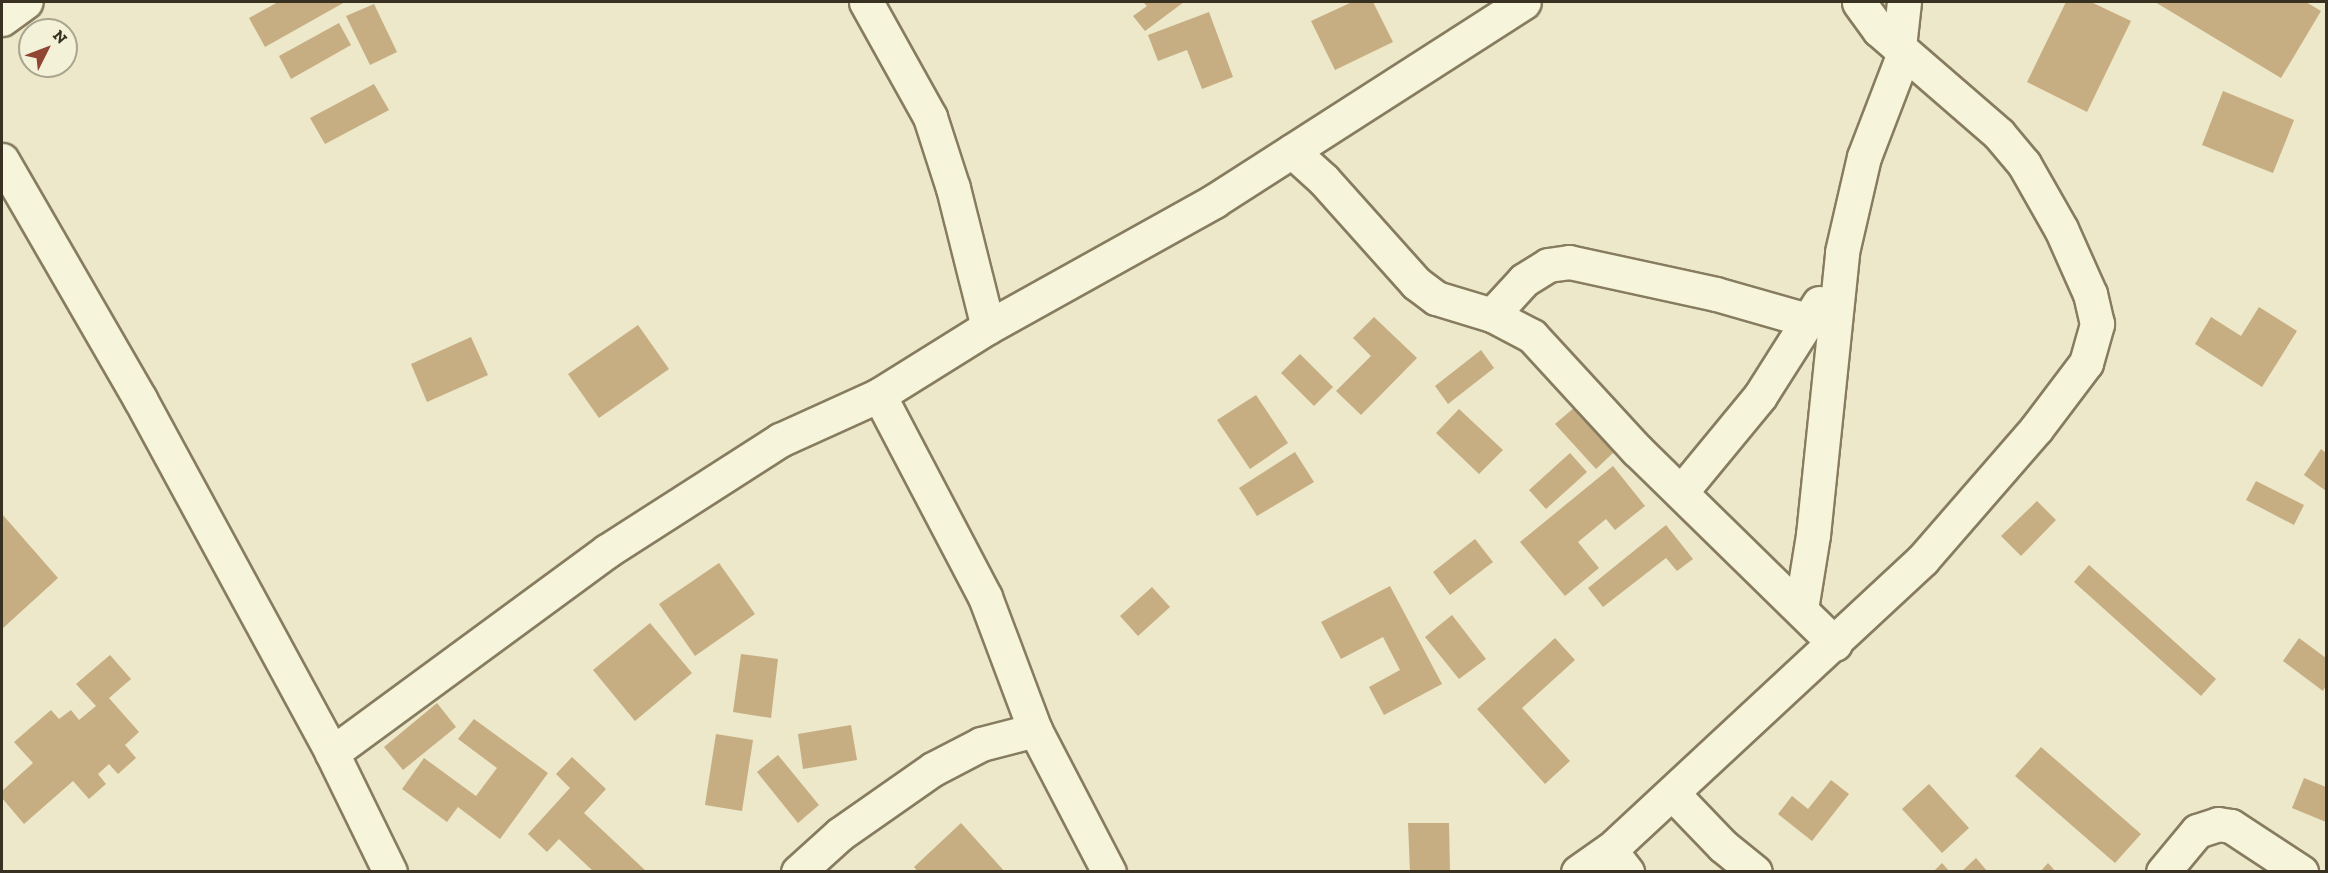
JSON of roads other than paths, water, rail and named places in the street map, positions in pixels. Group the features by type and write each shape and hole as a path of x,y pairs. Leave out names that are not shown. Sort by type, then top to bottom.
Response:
{"street":[{"path":"2,19 25,2"},
{"path":"866,2 930,117 953,188 988,327"},
{"path":"332,753 607,551 780,440 879,395 988,327 1214,201 1524,2"},
{"path":"1578,872 1619,861 1672,793 1836,644 1923,559 2036,429 2086,363 2097,324 2090,294 2061,229 2024,164 1999,134 1879,30 1859,2"},
{"path":"1801,609 1813,535 1840,279 1856,186 1901,50 1904,2"},
{"path":"1292,151 1323,179 1416,283 1436,298 1492,315 1532,336 1681,492 1836,644"},
{"path":"2,160 140,399 332,753 390,872"},
{"path":"1492,315 1524,280 1548,265 1569,262 1716,294 1807,320"},
{"path":"1681,492 1761,396 1807,320 1840,279"},
{"path":"879,395 985,597 1035,730 1109,872"},
{"path":"798,872 840,834 933,769 981,744 1035,730"},
{"path":"1672,793 1723,846 1755,872"},
{"path":"2163,872 2197,831 2218,824 2258,842 2301,872"}]}
